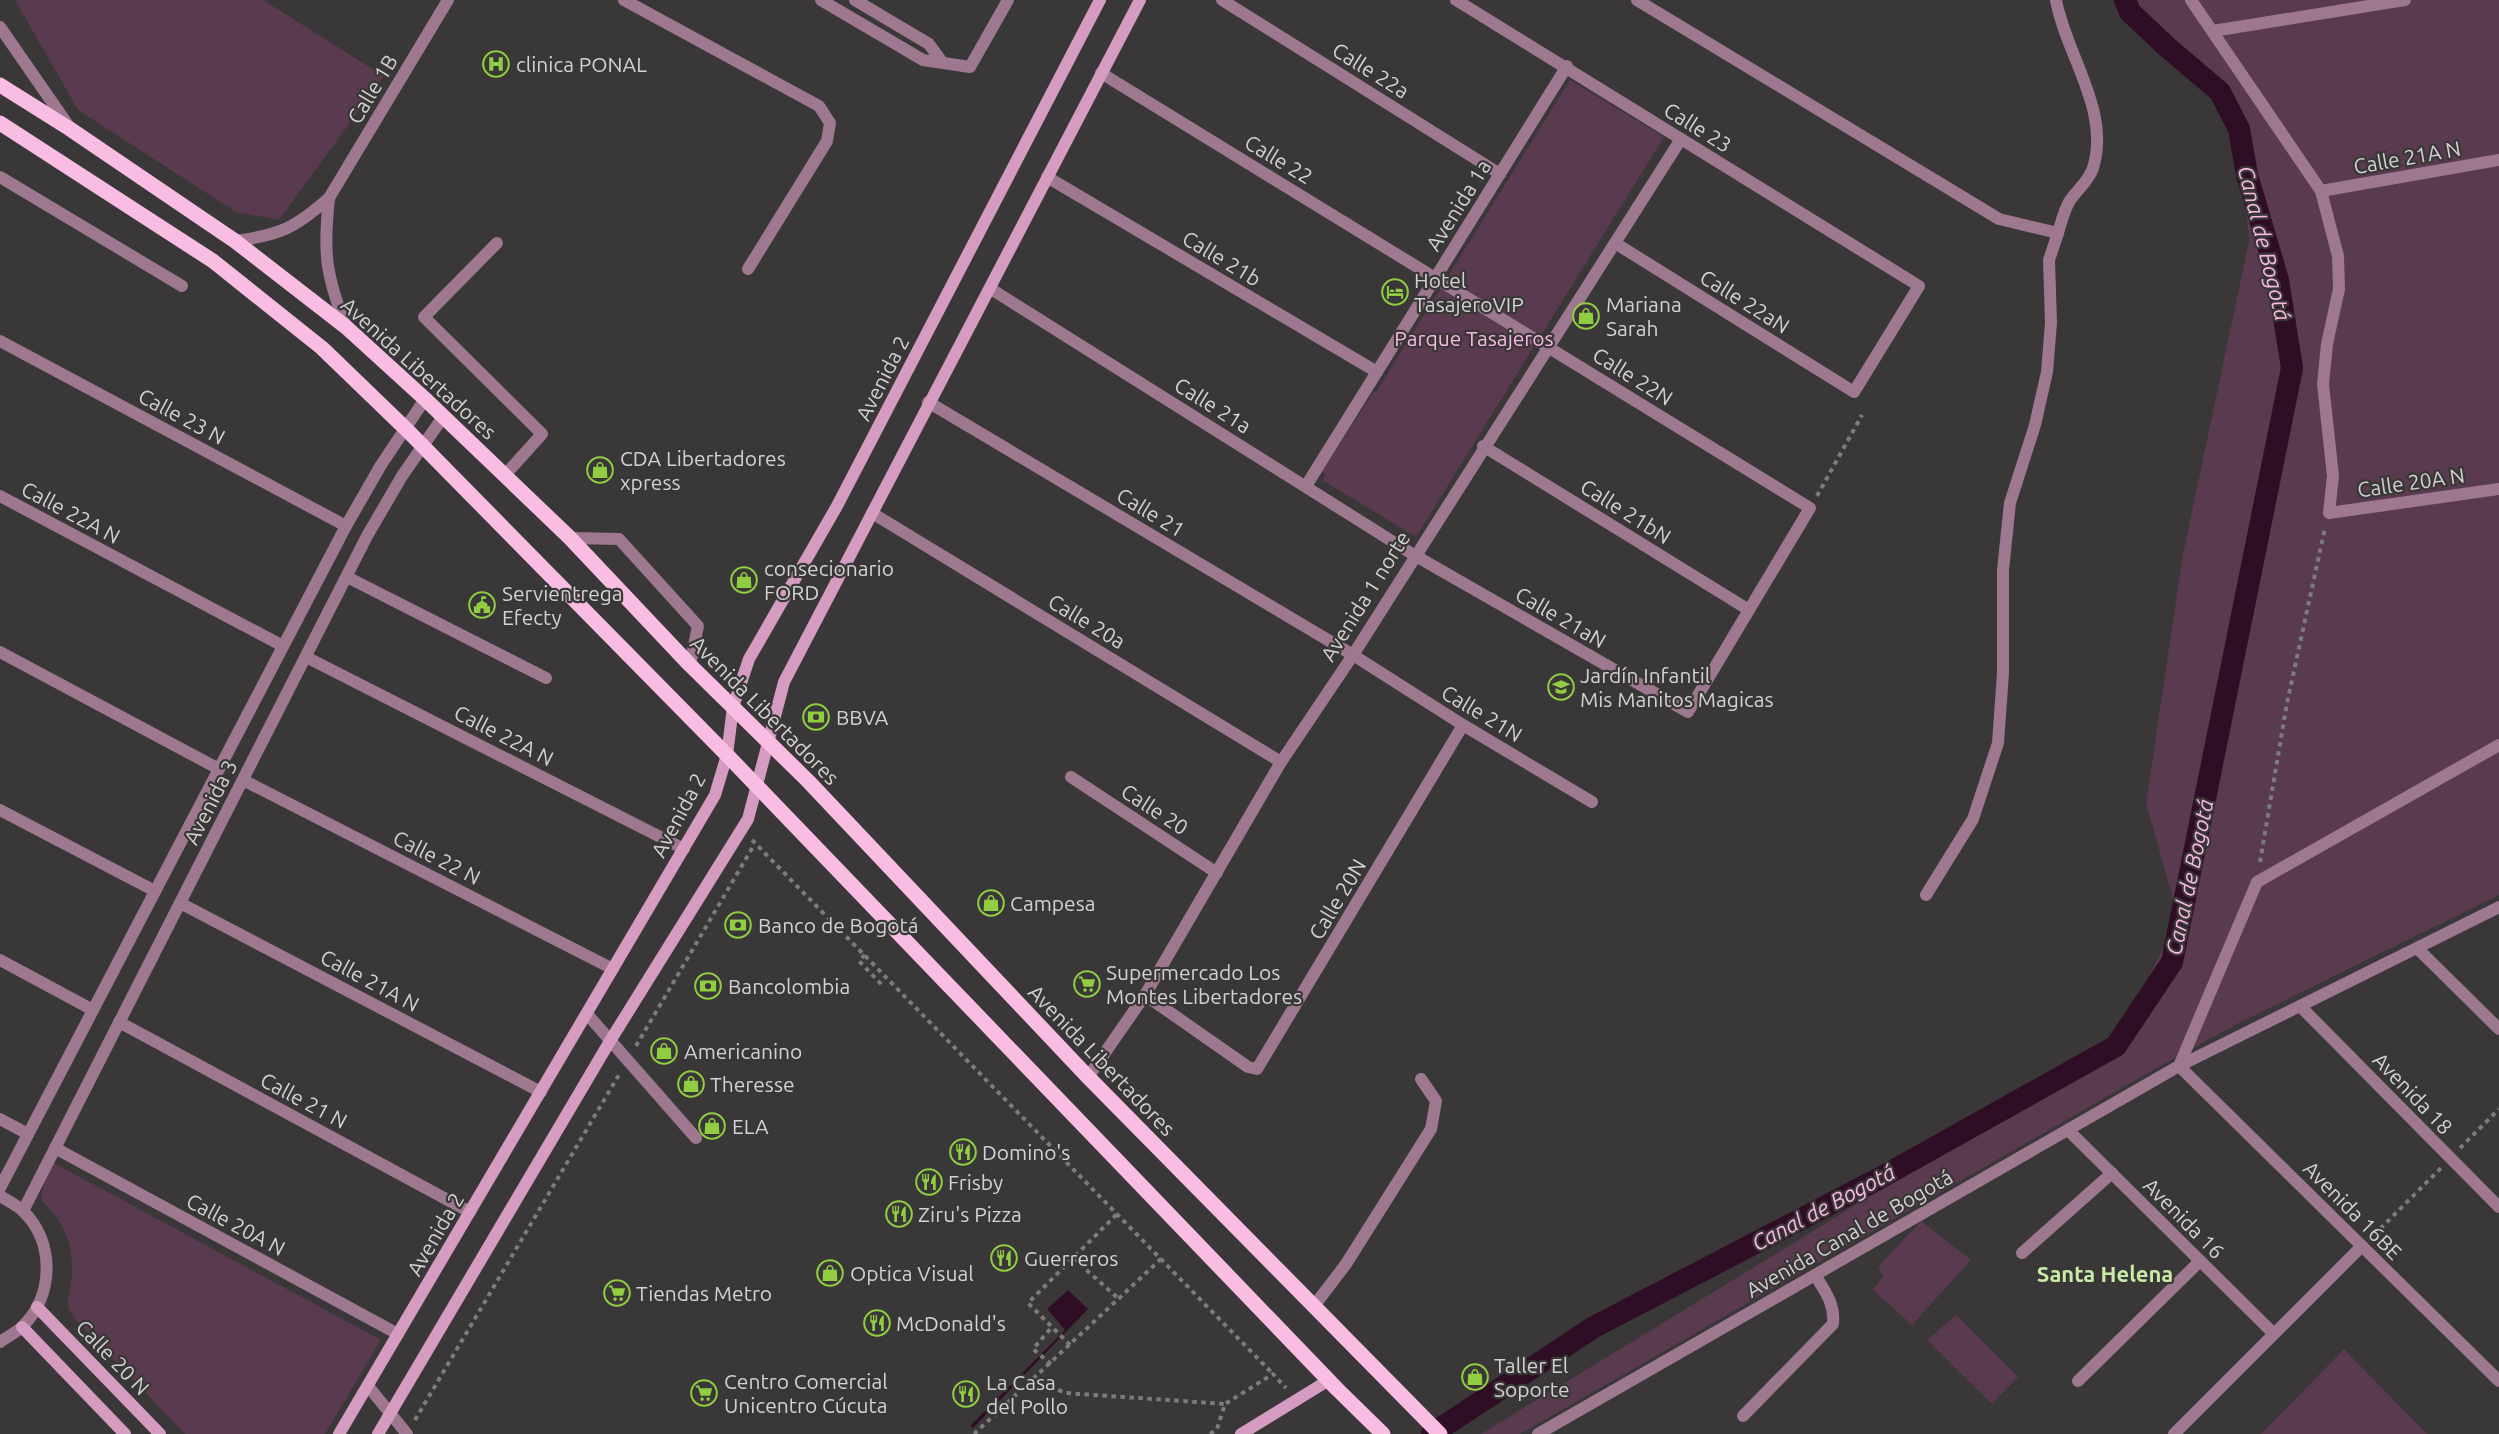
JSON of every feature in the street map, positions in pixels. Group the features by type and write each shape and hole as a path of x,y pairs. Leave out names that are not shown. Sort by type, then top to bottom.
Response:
{"main road":[{"name":"Avenida Libertadores","path":"0,85 70,129 236,241 346,327 425,399 570,538 690,665 769,741 1088,1077 1440,1434"},
{"path":"0,123 213,261 322,348 407,430 727,755 1333,1385 1383,1434"}],"street":[{"name":"Calle 1B","path":"236,241 270,237 303,222 329,198 448,0"},
{"path":"624,0 819,106 830,123 827,141 748,269"},
{"path":"821,0 923,60 970,67 1008,0"},
{"path":"855,0 929,44 942,62"},
{"name":"Avenida 2","path":"339,1434 715,795 727,755 733,707 750,658 837,506 1100,0"},
{"path":"378,1434 610,1041 748,819 784,682 928,402 990,289 1140,0"},
{"name":"Calle 22a","path":"1222,0 1500,174"},
{"name":"Calle 23","path":"1456,0 1567,66 1919,286 1854,392"},
{"path":"1637,0 1999,219 2058,233"},
{"path":"1926,896 1973,819 1998,743 2003,673 2003,570 2010,503 2035,425 2047,372 2051,323 2049,260 2069,202 2093,171 2099,139 2085,79 2063,29 2056,0"},
{"path":"2192,0 2321,191 2338,256 2339,289 2327,344 2323,384 2333,476 2328,513"},
{"path":"2213,31 2405,0"},
{"path":"0,27 70,129"},
{"name":"Avenida 1a","path":"1306,486 1567,66"},
{"name":"Calle 22","path":"1101,73 1436,278"},
{"name":"Avenida 1 norte","path":"1088,1077 1145,995 1281,762 1353,655 1483,446 1681,139"},
{"name":"Calle 21A N","path":"2321,191 2499,160"},
{"path":"0,177 182,286"},
{"name":"Calle 21b","path":"1047,177 1377,372"},
{"name":"Calle 1B","path":"329,198 325,253 330,286 346,327"},
{"path":"497,243 424,317 542,434 505,475"},
{"name":"Calle 22aN","path":"1615,243 1854,392"},
{"name":"Calle 22N","path":"1436,278 1810,508"},
{"name":"Calle 21a","path":"990,289 1414,555"},
{"name":"Calle 23 N","path":"0,341 346,526"},
{"name":"Avenida 3","path":"0,1188 346,526 381,465 407,430 425,399"},
{"name":"Calle 21","path":"928,402 1353,655"},
{"name":"Avenida 3","path":"23,1211 347,577 402,477 444,417"},
{"name":"Calle 21bN","path":"1483,446 1749,610"},
{"name":"Calle 20A N","path":"2328,513 2499,489"},
{"name":"Calle 22A N","path":"0,496 283,646"},
{"path":"1749,610 1810,508"},
{"name":"Calle 20a","path":"872,513 1281,762"},
{"path":"570,538 619,539 699,626 690,665"},
{"name":"Calle 21aN","path":"1414,555 1688,712 1749,610"},
{"path":"347,577 546,678"},
{"path":"0,652 219,769"},
{"name":"Calle 21N","path":"1353,655 1463,725 1592,802"},
{"name":"Calle 22A N","path":"306,657 684,849"},
{"name":"Calle 20N","path":"1145,995 1248,1067 1257,1068 1463,725"},
{"path":"2180,1066 2257,882 2499,745"},
{"name":"Calle 20","path":"1071,777 1217,873"},
{"name":"Calle 22 N","path":"243,780 613,969"},
{"path":"0,810 155,891"},
{"name":"Calle 21A N","path":"180,903 541,1092"},
{"name":"Avenida Canal de Bogotá","path":"1538,1434 2180,1066 2499,907"},
{"path":"2417,948 2499,1029"},
{"path":"0,960 93,1010"},
{"name":"Avenida 18","path":"2300,1006 2499,1207"},
{"path":"587,1014 696,1138"},
{"name":"Calle 21 N","path":"119,1022 470,1212"},
{"name":"Avenida 16BE","path":"2180,1066 2499,1381"},
{"path":"1314,1306 1346,1264 1431,1129 1436,1101 1421,1079"},
{"path":"0,1119 28,1134"},
{"name":"Avenida 16","path":"2068,1130 2273,1333"},
{"name":"Calle 20A N","path":"55,1148 398,1335"},
{"path":"2022,1253 2112,1173"},
{"path":"0,1196 23,1211 39,1232 47,1257 46,1283 37,1308 22,1327 0,1342"},
{"path":"2174,1434 2362,1246"},
{"path":"2078,1382 2200,1261"},
{"path":"1743,1416 1833,1324 1834,1312 1831,1300 1815,1275"},
{"name":"Calle 20 N","path":"37,1308 160,1434"},
{"path":"22,1327 125,1434"},
{"path":"1241,1434 1297,1400 1333,1385"},
{"path":"368,1386 389,1415 407,1434"}],"path":[{"path":"1810,508 1862,415"},
{"path":"2257,882 2287,703 2328,513"},
{"path":"741,829 1162,1258 1297,1400"},
{"path":"407,1434 755,843 759,832"},
{"path":"865,955 859,961 883,986 889,980"},
{"path":"2362,1246 2499,1109"},
{"path":"1070,1346 1028,1303 1118,1213"},
{"path":"1073,1258 1119,1299"},
{"path":"974,1434 1162,1258"},
{"path":"1051,1364 1034,1349 1052,1327"},
{"path":"1033,1380 1065,1393 1225,1404 1272,1374"},
{"path":"1210,1434 1217,1429 1225,1404"}],"green space":[{"path":"15,0 263,0 384,76 279,220 236,212 78,110"},
{"path":"2129,0 2499,0 2499,895 2237,1024 2155,1069 1520,1434 1481,1434 2116,1046 2178,917 2146,803 2183,554 2249,241 2239,129"},
{"name":"Parque Tasajeros","path":"1570,80 1664,137 1416,537 1322,480 1326,474 1322,472 1374,391 1376,392"},
{"path":"54,1163 381,1340 325,1434 185,1434 71,1313 68,1301 72,1271 70,1248 63,1228 41,1200 44,1182"},
{"path":"1921,1221 1971,1260 1912,1325 1873,1290 1883,1276 1878,1267"},
{"path":"1956,1315 2018,1377 1992,1404 1927,1340"},
{"path":"2344,1349 2427,1434 2261,1434"}],"shaded area":[{"path":"1068,1290 1088,1309 973,1428 970,1426 1065,1330 1047,1309"}],"waterway":[{"name":"Canal de Bogotá","path":"1432,1434 1594,1327 1880,1178 2116,1046 2172,962 2292,368 2278,280 2247,175 2239,129 2220,92 2130,12 2125,0"}],"place":[{"name":"clinica PONAL","path":"496,64"},
{"name":"Hotel TasajeroVIP","path":"1395,292"},
{"name":"Mariana Sarah","path":"1586,316"},
{"name":"CDA Libertadores xpress","path":"600,470"},
{"name":"consecionario FORD","path":"744,580"},
{"name":"Servientrega Efecty","path":"482,605"},
{"name":"Jardín Infantil Mis Manitos Magicas","path":"1561,687"},
{"name":"BBVA","path":"816,717"},
{"name":"Campesa","path":"991,903"},
{"name":"Banco de Bogotá","path":"738,925"},
{"name":"Supermercado Los Montes Libertadores","path":"1087,984"},
{"name":"Bancolombia","path":"708,986"},
{"name":"Americanino","path":"664,1051"},
{"name":"Theresse","path":"691,1084"},
{"name":"ELA","path":"712,1126"},
{"name":"Domino's","path":"963,1152"},
{"name":"Frisby","path":"929,1182"},
{"name":"Ziru's Pizza","path":"899,1214"},
{"name":"Guerreros","path":"1004,1258"},
{"name":"Optica Visual","path":"830,1273"},
{"name":"Tiendas Metro","path":"617,1293"},
{"name":"McDonald's","path":"877,1323"},
{"name":"Taller El Soporte","path":"1475,1377"},
{"name":"Centro Comercial Unicentro Cúcuta","path":"704,1393"},
{"name":"La Casa del Pollo","path":"966,1394"}],"district":[{"name":"Santa Helena","path":"2105,1273"}]}
